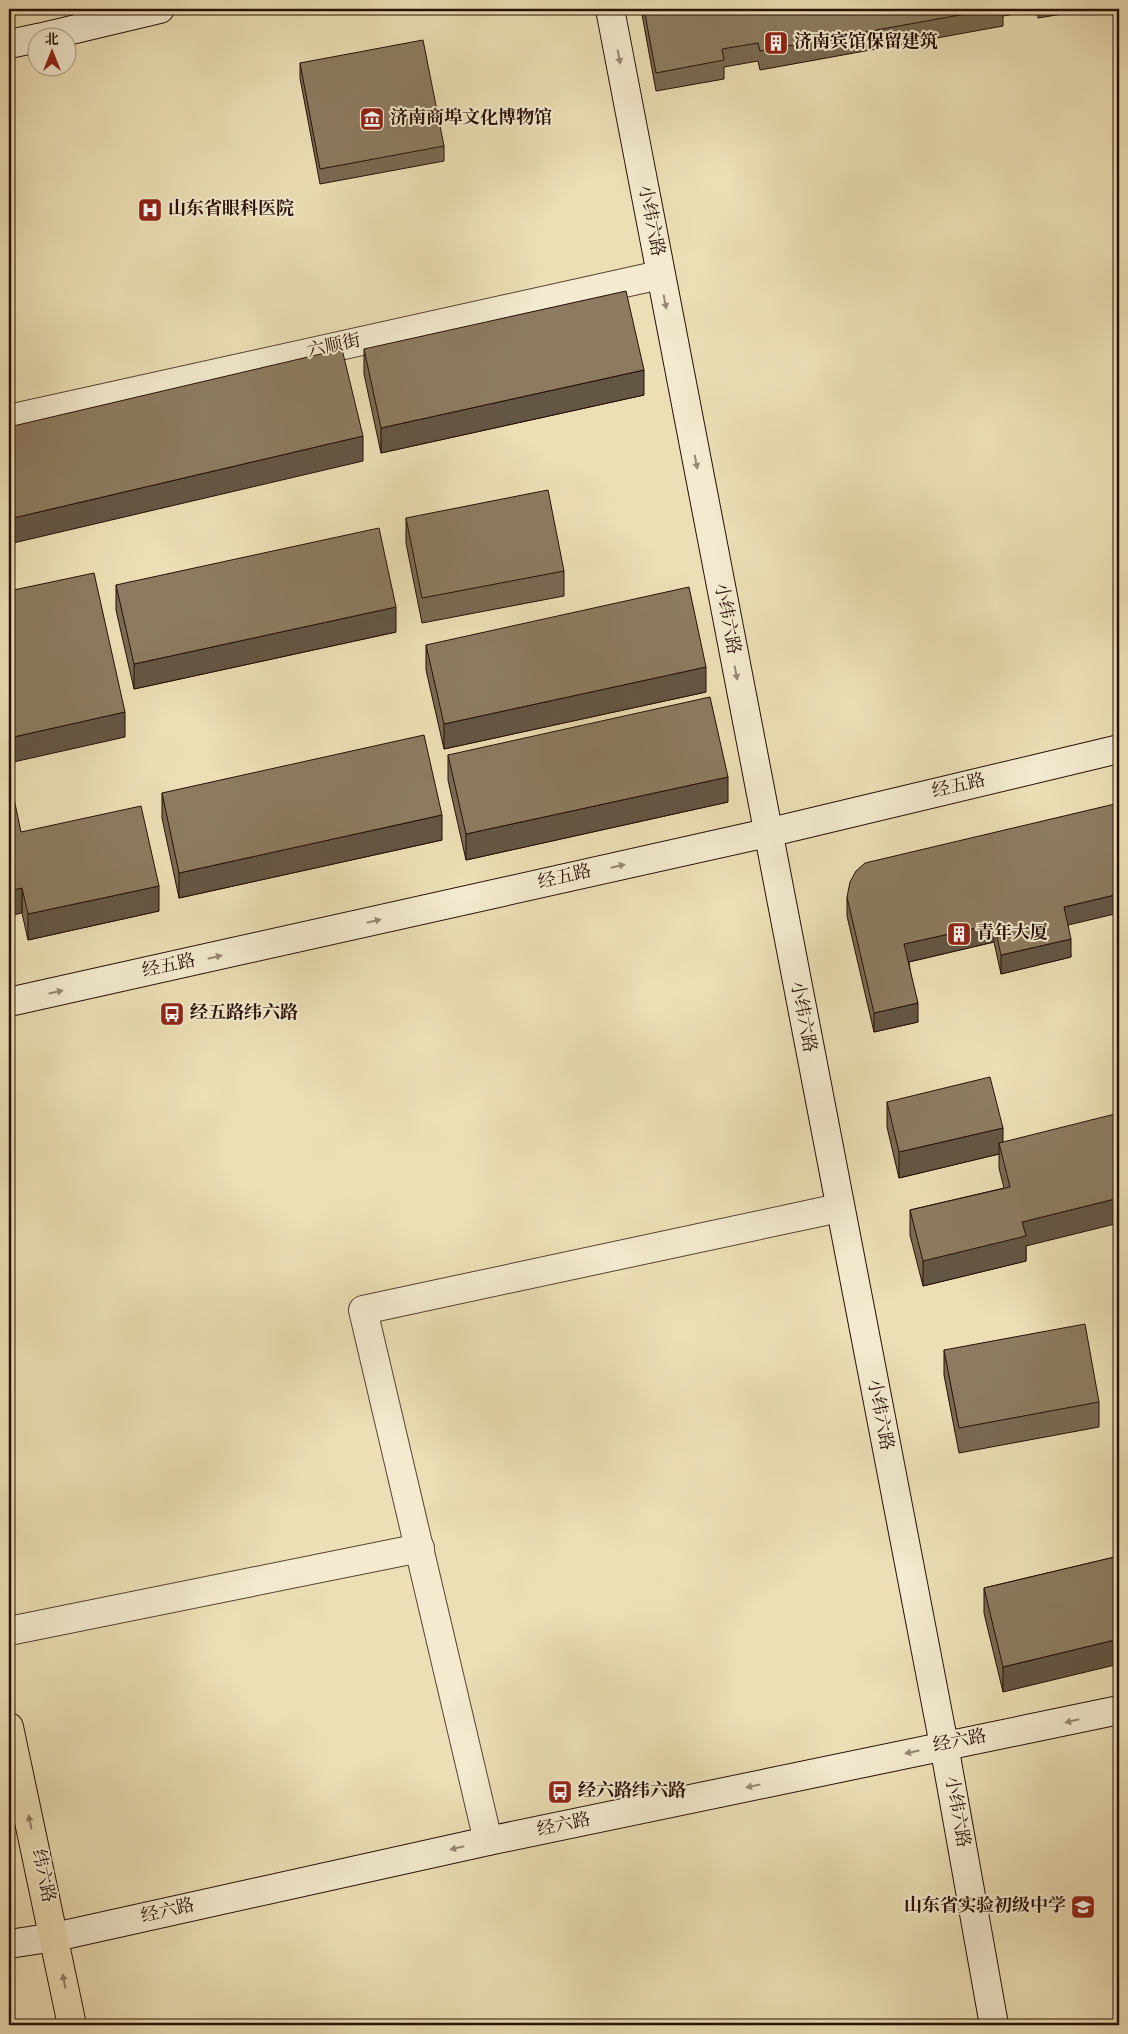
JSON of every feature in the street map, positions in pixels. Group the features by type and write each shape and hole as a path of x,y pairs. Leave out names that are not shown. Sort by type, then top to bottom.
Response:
{"main road":[{"name":"纬六路","path":"9,1727 72,2025"}],"street":[{"path":"78,28 160,9"},
{"name":"小纬六路","path":"610,9 839,1208 944,1745 994,2025"},
{"path":"9,44 28,40"},
{"name":"六顺街","path":"9,419 660,275"},
{"name":"经五路","path":"9,1002 767,833 1119,749"},
{"path":"488,1841 363,1310 839,1208"},
{"path":"9,1632 420,1548"},
{"name":"经六路","path":"9,1944 55,1938 488,1841 1119,1710"}],"building":[{"path":"644,9 993,9 760,51 758,43 722,49 724,60 656,73"},
{"name":"济南商埠文化博物馆","path":"423,40 444,146 320,169 300,63"},
{"path":"626,291 644,370 381,428 364,349"},
{"path":"342,349 363,436 9,519 9,427"},
{"path":"548,490 564,571 422,598 406,518"},
{"path":"379,528 396,607 134,664 116,585"},
{"path":"94,573 125,712 9,738 9,591"},
{"path":"689,587 706,667 444,724 426,645"},
{"path":"710,697 728,777 466,834 448,755"},
{"path":"424,735 442,815 179,873 162,793"},
{"path":"9,775 21,832 141,806 159,886 28,914 22,888 9,891"},
{"name":"青年大厦","path":"1119,803 1119,894 1064,907 1071,939 1001,955 994,924 904,944 918,1003 874,1013 847,897 850,882 856,871 865,863"},
{"path":"990,1077 1003,1128 899,1152 887,1102"},
{"path":"1119,1113 1119,1198 1022,1222 1026,1236 923,1261 910,1210 1010,1187 999,1143"},
{"path":"1085,1324 1099,1402 959,1428 944,1350"},
{"path":"1119,1556 1119,1639 1003,1667 984,1588"}],"place":[{"name":"济南宾馆保留建筑","path":"776,43"},
{"name":"济南商埠文化博物馆","path":"372,119"},
{"name":"山东省眼科医院","path":"150,210"},
{"name":"青年大厦","path":"959,934"},
{"name":"经五路纬六路","path":"172,1014"},
{"name":"经六路纬六路","path":"560,1792"},
{"name":"山东省实验初级中学","path":"1083,1907"}]}
